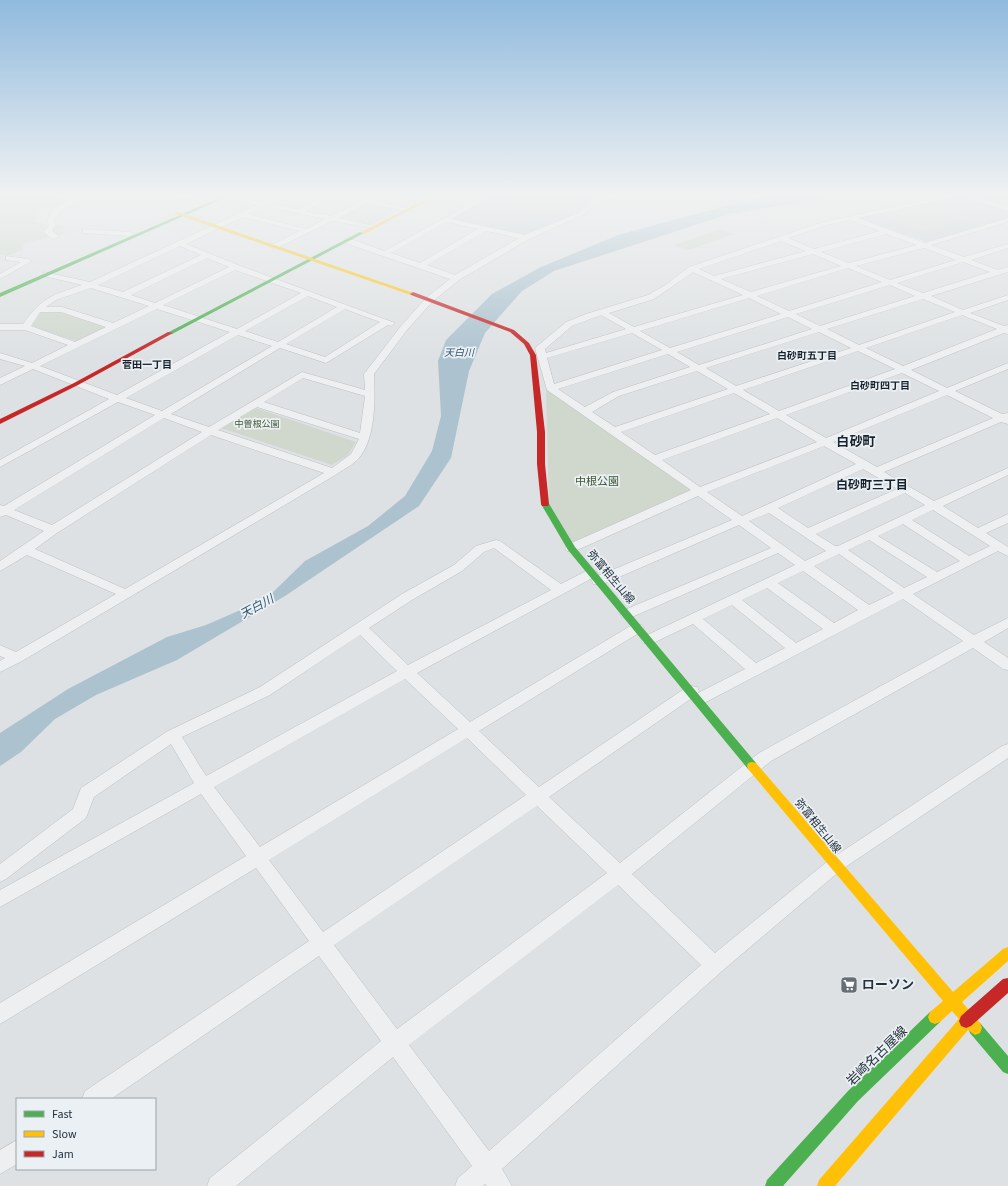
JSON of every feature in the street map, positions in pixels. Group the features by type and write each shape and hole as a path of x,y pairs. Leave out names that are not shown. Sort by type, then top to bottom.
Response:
{"street":[{"path":"0,290 92,250"},
{"path":"0,295 99,250"},
{"path":"26,328 38,309 53,298 91,285 166,250"},
{"path":"194,250 235,267 272,279 404,328"},
{"name":"弥富相生山線","path":"285,250 432,301 512,331 526,343 533,355 541,432 541,464 545,505 571,548 695,695 834,865 952,1000 1008,1067"},
{"path":"0,422 76,384 197,318 328,250"},
{"path":"375,250 456,278"},
{"path":"384,254 391,250"},
{"path":"420,266 447,250"},
{"path":"0,667 333,472 355,456 365,438 370,394 369,374 404,328 456,278 503,250"},
{"path":"746,250 692,269 674,283 650,297 577,320 559,330 540,348 550,388 586,411 868,611"},
{"path":"542,357 905,250"},
{"path":"939,250 1008,276"},
{"path":"550,388 669,352 888,282 994,250"},
{"path":"713,279 813,251 1007,330"},
{"path":"124,295 206,256"},
{"path":"0,277 28,261 9,258"},
{"path":"0,382 235,267"},
{"path":"692,269 750,295 818,330 1006,418"},
{"path":"586,411 598,402 616,394 1008,269"},
{"path":"47,274 124,295 326,360 386,322"},
{"path":"0,464 307,293"},
{"path":"614,431 1008,297"},
{"path":"2,510 164,415 344,306"},
{"path":"38,309 62,310 113,326"},
{"path":"602,312 906,489 1003,549"},
{"path":"0,327 26,328 76,345"},
{"path":"654,459 779,416 1007,330"},
{"path":"0,356 33,366 76,384 164,415 333,472"},
{"path":"571,548 699,492 825,442 1008,366"},
{"path":"0,567 53,530 302,375 370,394"},
{"path":"256,403 365,438"},
{"path":"876,472 1006,418"},
{"path":"0,899 203,784 408,671 560,590 770,508 863,465"},
{"path":"0,1014 468,730 643,634 694,618 803,565 1006,474"},
{"path":"808,533 906,489"},
{"path":"770,508 837,550 1008,665"},
{"path":"2,510 53,530"},
{"path":"977,533 1008,518"},
{"path":"904,520 969,561"},
{"path":"870,536 936,577"},
{"path":"0,874 80,813 87,793 173,735 265,691 407,597 458,568 480,549 496,544 560,590"},
{"path":"627,614 780,548"},
{"path":"94,1098 538,797 695,695 755,670 868,611 969,561 1003,549"},
{"path":"26,550 126,594"},
{"path":"767,582 833,629"},
{"path":"732,599 795,649"},
{"path":"694,618 755,670"},
{"path":"218,1186 396,1042 619,874 764,757 1008,622"},
{"path":"361,628 408,671 715,965"},
{"path":"0,650 16,658"},
{"path":"173,735 203,784 321,944 396,1042 501,1186"},
{"path":"466,1186 715,965 834,865 1008,750"},
{"name":"岩崎名古屋線","path":"773,1186 853,1096 952,1000 1008,953"},
{"path":"825,1186 968,1019 1008,984"},
{"path":"0,1163 16,1152"}],"green space":[{"path":"0,250 21,250 10,255 0,255"},
{"path":"40,312 59,312 107,326 107,328 76,341 30,326"},
{"name":"中根公園","path":"546,387 696,491 573,544 549,505"},
{"name":"中曽根公園","path":"256,408 356,442 348,455 332,465 221,428"}],"water":[{"name":"天白川","path":"581,250 617,250 554,271 522,291 485,333 469,371 451,458 419,506 285,596 177,660 96,695 55,719 21,752 0,766 0,733 68,689 167,637 206,625 266,599 305,561 368,526 405,496 432,451 441,416 438,361 446,340 492,294 539,268"}],"traffic: fast":[{"path":"0,295 102,250"},
{"path":"170,333 329,250"},
{"path":"545,504 571,548 752,766"},
{"path":"773,1186 853,1096 935,1017"},
{"path":"975,1028 1008,1067"}],"traffic: slow":[{"path":"286,250 413,294"},
{"path":"752,766 975,1028"},
{"path":"935,1017 1008,953"},
{"path":"825,1186 966,1021"}],"traffic: jam":[{"path":"413,294 512,331 526,343 533,355 541,432 541,464 545,504"},
{"path":"0,422 76,384 170,333"},
{"path":"966,1021 1008,984"}],"place":[{"name":"ローソン","path":"849,985"}],"district":[{"name":"白砂町五丁目","path":"807,356"},
{"name":"菅田一丁目","path":"147,365"},
{"name":"白砂町四丁目","path":"880,386"},
{"name":"白砂町","path":"856,442"},
{"name":"白砂町三丁目","path":"872,485"}]}
